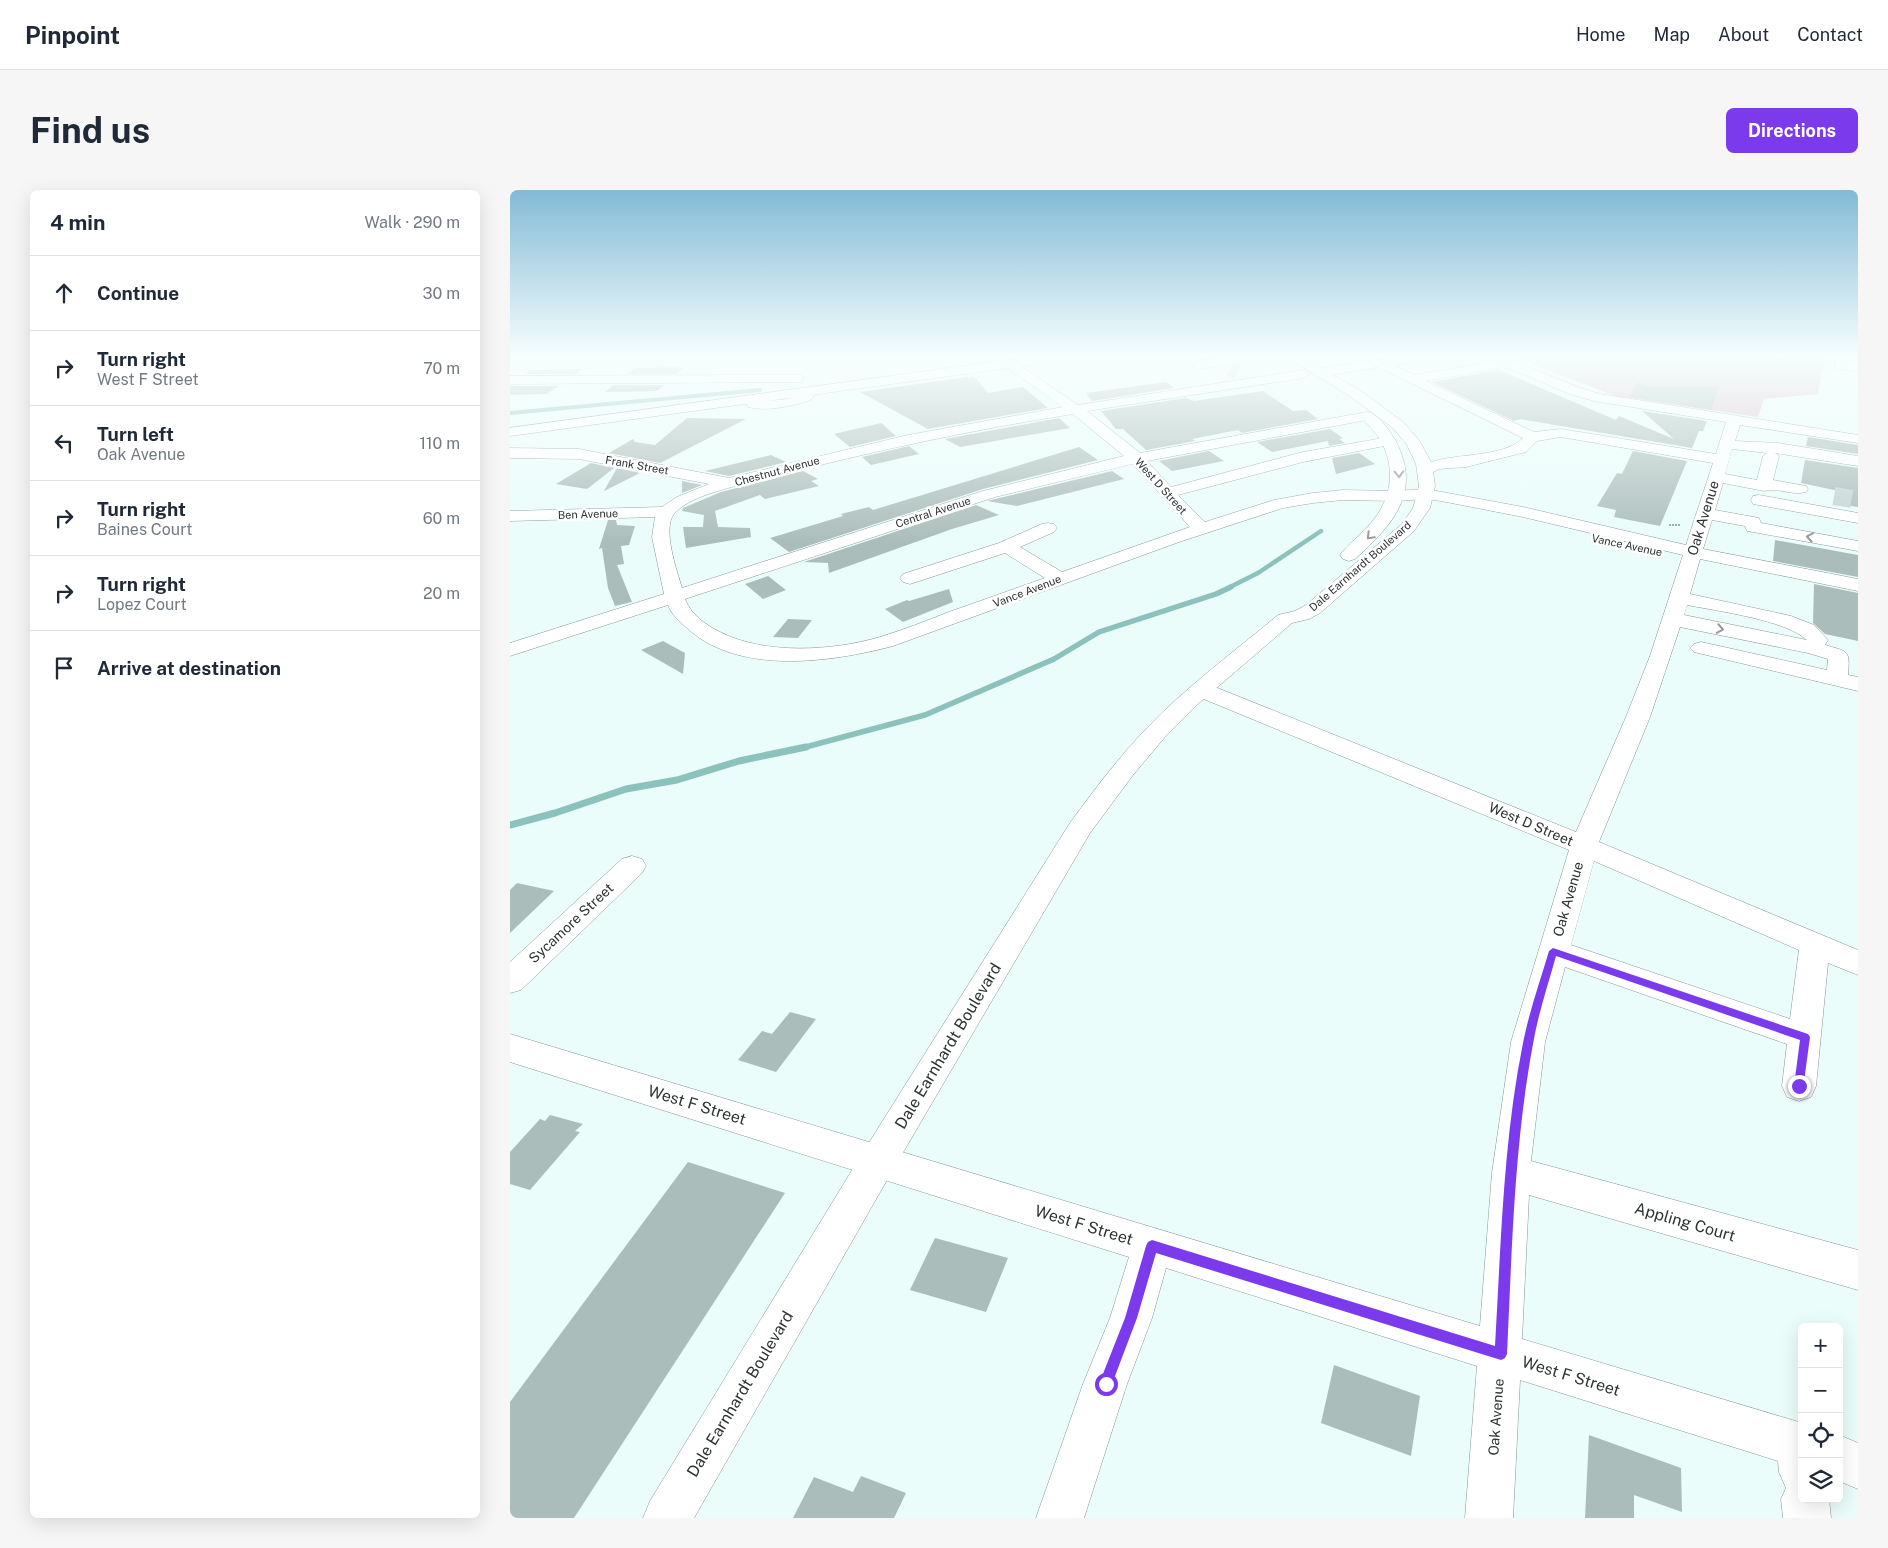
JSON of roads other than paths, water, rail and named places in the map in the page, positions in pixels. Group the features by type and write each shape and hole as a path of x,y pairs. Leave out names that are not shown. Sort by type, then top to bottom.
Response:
{"street":[{"path":"510,425 557,419"},
{"path":"510,432 609,419"},
{"name":"Chestnut Avenue","path":"666,512 672,506 693,496 733,483 882,444 1021,419"},
{"name":"West D Street","path":"1088,419 1136,458 1188,516 1202,528"},
{"name":"Central Avenue","path":"513,649 989,494 1136,458 1351,419"},
{"name":"Dale Earnhardt Boulevard","path":"1338,564 1379,526 1392,507 1396,496 1399,470 1396,456 1389,441 1370,419"},
{"name":"Dale Earnhardt Boulevard","path":"667,1518 878,1161 1080,829 1112,784 1140,749 1292,608 1302,615 1313,609 1400,534 1418,514 1425,499 1426,471 1422,456 1418,447 1391,419"},
{"path":"1495,419 1532,437 1561,433 1724,452 1756,448 1778,448 1858,461"},
{"path":"1728,419 1858,440"},
{"name":"Oak Avenue","path":"1489,1518 1501,1354 1511,1173 1528,1042 1584,846 1638,717 1661,656 1734,420"},
{"path":"1426,471 1434,466 1521,449 1532,437"},
{"path":"1168,493 1303,457 1389,441"},
{"path":"1418,447 1428,453 1442,457 1472,459"},
{"path":"1756,448 1772,456 1858,471"},
{"name":"Frank Street","path":"510,454 579,454 733,483"},
{"path":"1757,510 1772,456"},
{"path":"1716,477 1757,510 1858,546"},
{"path":"1757,510 1817,493"},
{"name":"Vance Avenue","path":"675,597 681,612 705,632 730,644 778,654 810,655 837,652 886,642 1059,578 1202,528 1280,504 1313,498 1354,494 1425,499 1692,555 1858,593"},
{"path":"1757,510 1858,532"},
{"path":"1705,514 1757,510 1858,518"},
{"path":"666,512 661,526 661,539 675,597"},
{"name":"Ben Avenue","path":"512,517 666,512"},
{"path":"910,578 1006,548 1048,528"},
{"path":"1006,548 1013,550 1059,578"},
{"name":"Vance Avenue","path":"1692,555 1858,585"},
{"path":"1676,608 1784,620 1807,629 1818,640 1814,648 1839,656 1848,682"},
{"path":"1701,648 1848,682"},
{"name":"West D Street","path":"1202,690 1584,846 1858,963"},
{"name":"Sycamore Street","path":"510,980 632,866"},
{"path":"1799,1086 1815,944"},
{"path":"1553,951 1805,1037"},
{"name":"West F Street","path":"510,1048 1501,1354 1798,1451"},
{"name":"Appling Court","path":"1511,1173 1858,1270"},
{"path":"1060,1518 1131,1318 1152,1246"},
{"name":"West F Street","path":"1823,1458 1858,1466"},
{"path":"1805,1503 1807,1518"}],"waterway":[{"path":"1228,588 1258,573 1321,531"},
{"path":"805,747 925,715 1054,659 1099,632 1216,594 1231,587"},
{"path":"510,825 555,813 626,789 677,780 739,761 805,747"}],"tunnel":[{"path":"1834,496 1858,500"}]}
